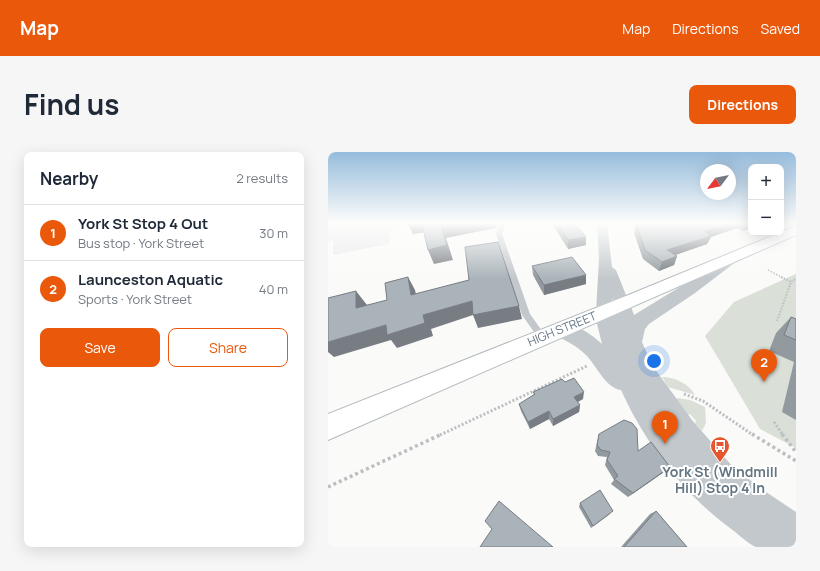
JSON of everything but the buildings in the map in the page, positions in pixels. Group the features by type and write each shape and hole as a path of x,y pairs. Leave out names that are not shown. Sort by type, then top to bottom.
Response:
{"main road":[{"name":"HIGH STREET","path":"328,427 727,261 768,241"}],"street":[{"path":"603,241 613,309 631,342 650,384 682,429 718,473 751,502 796,532"},
{"path":"631,342 636,326 642,318 689,289 727,261"},
{"path":"613,309 608,332 618,360 647,413"},
{"path":"551,334 576,335 593,348 702,483 726,504 761,530 790,547"}],"lane":[{"path":"501,241 526,315 551,334"}],"path":[{"path":"768,270 791,282"},
{"path":"776,321 791,282 796,279"},
{"path":"328,487 590,365"},
{"path":"682,394 703,401 775,449 796,461"},
{"path":"774,422 796,452"}],"shaded area":[{"path":"333,241 389,241 389,244 333,255"},
{"path":"796,274 796,448 760,429 705,336 734,302"},
{"path":"662,377 672,378 685,384 695,395 668,387"},
{"path":"676,399 690,400 705,407 706,423 702,431 695,423 696,421 690,414 688,415"}],"place":[{"name":"Launceston Aquatic","path":"764,382"},
{"name":"York St Stop 4 Out","path":"665,444"},
{"name":"York St (Windmill Hill) Stop 4 In","path":"720,463"}]}
